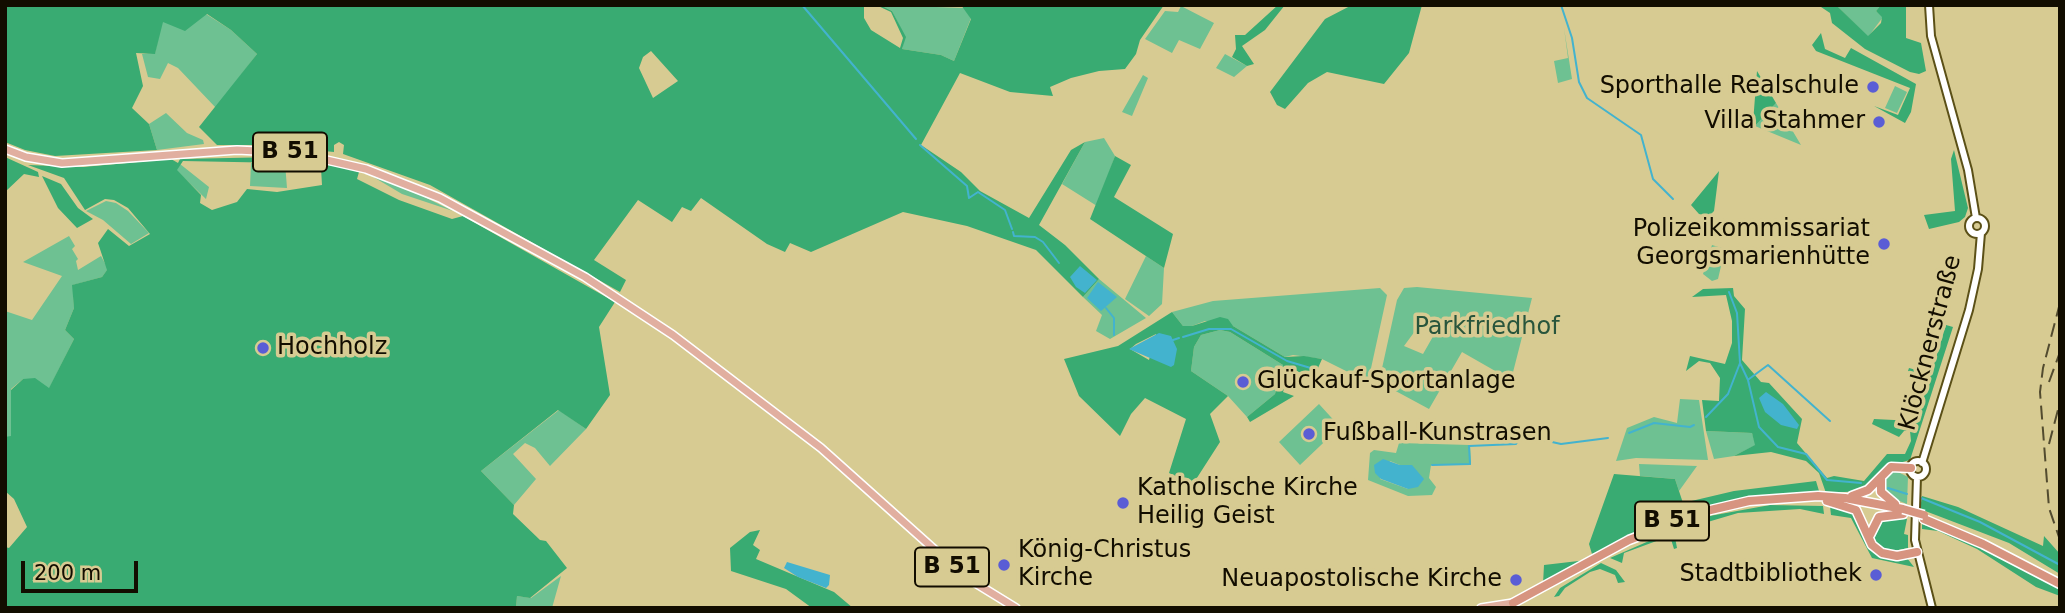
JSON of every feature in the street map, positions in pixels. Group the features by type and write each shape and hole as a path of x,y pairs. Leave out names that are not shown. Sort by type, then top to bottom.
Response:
{"highway":[{"path":"1845,498 1868,490 1881,475 1896,466 1917,464"},
{"path":"1881,475 1881,492 1903,511"},
{"name":"B 51","path":"1513,603 1539,597 1589,564 1649,531 1702,512 1749,501 1845,498 1903,511 1991,542 2060,578"},
{"path":"1823,499 1856,510 1875,549 1886,555 1917,552"},
{"name":"B 51","path":"1823,499 1903,511"},
{"path":"1869,538 1871,528 1879,516 1903,511"},
{"name":"B 51","path":"1924,517 2060,584"}],"main road":[{"path":"1929,5 1931,36 1968,170 1976,218 1984,223 1978,233 1969,226 1976,218"},
{"name":"B 51","path":"5,149 26,157 62,163 225,151 279,151 356,166 440,198 585,278 664,328 821,448 964,576 1016,608"},
{"name":"Klöcknerstraße","path":"1917,464 1960,326 1972,279 1978,233"},
{"name":"Klöcknerstraße","path":"1917,464 1957,349 1975,285 1978,233"},
{"path":"1957,349 1960,326"},
{"path":"1917,464 1914,524 1917,552 1932,608"},
{"path":"1917,464 1926,471 1917,477"},
{"name":"B 51","path":"1481,608 1513,603"}],"green space":[{"path":"5,5 864,5 864,18 871,30 900,48 903,38 891,12 876,5 880,5 892,11 906,37 902,49 941,55 954,61 971,19 961,5 1164,5 1140,40 1136,54 1125,69 1099,71 1071,78 1050,87 1053,96 1010,92 960,73 921,145 961,172 980,191 1029,218 1071,150 1085,142 1039,225 1065,245 1099,279 1083,297 1036,250 967,226 903,212 811,252 790,243 785,252 767,244 701,198 691,211 682,207 672,222 638,200 594,260 626,280 620,292 430,185 343,154 344,145 339,142 334,145 334,152 264,145 217,145 199,127 257,54 231,30 207,14 185,31 163,22 155,54 136,53 143,86 132,108 149,124 157,150 55,156 25,150 5,142","holes":["651,51 678,81 653,98 639,68 643,57"]},
{"path":"880,5 964,8 971,18 954,61 941,55 902,49 905,37 892,11"},
{"path":"1278,5 1285,5 1265,30 1242,46 1254,64 1247,66 1232,57 1236,49 1235,35 1245,35"},
{"path":"1352,5 1422,5 1409,53 1384,84 1327,72 1308,83 1285,109 1277,105 1270,92 1325,19"},
{"path":"1818,5 1836,5 1868,36 1881,23 1882,17 1876,11 1881,5 1906,5 1906,38 1921,43 1926,71 1919,74 1910,72 1865,49 1832,23 1830,13"},
{"path":"1836,5 1881,5 1876,11 1883,17 1868,37"},
{"path":"1181,6 1214,23 1200,49 1179,40 1172,53 1145,39 1165,11 1178,12"},
{"path":"206,14 231,30 257,54 216,108 178,68 168,63 160,79 148,77 142,54 155,53 162,21"},
{"path":"1564,28 1572,79 1558,83 1554,61 1568,58"},
{"path":"1821,33 1825,49 1845,58 1851,48 1916,84 1911,112 1905,123 1874,106 1898,115 1910,88 1816,51 1812,45"},
{"path":"1225,54 1247,66 1234,77 1216,68"},
{"path":"1757,71 1776,103 1755,126 1753,123"},
{"path":"1143,75 1148,78 1132,116 1122,112"},
{"path":"1895,86 1907,92 1897,113 1885,108"},
{"path":"1776,103 1801,145 1755,126"},
{"path":"166,113 187,133 203,140 204,144 157,150 149,124"},
{"path":"1104,138 1115,156 1097,206 1062,184 1085,142"},
{"path":"1954,150 1968,208 1965,217 1959,222 1929,229 1924,215 1955,211 1951,159"},
{"path":"1115,156 1131,165 1114,197 1173,234 1164,268 1090,219"},
{"path":"5,157 38,172 39,177 24,174 5,192"},
{"path":"278,157 359,172 357,179 399,200 452,219 463,216 615,302 599,327 610,395 586,429 558,410 481,471 514,505 513,514 540,540 546,541 567,568 530,598 517,596 516,608 5,608 5,547 9,548 27,527 14,499 5,491 5,437 11,436 11,390 23,379 35,378 49,388 74,339 65,330 74,308 72,285 102,277 107,270 98,243 108,229 129,246 150,234 128,208 114,200 105,199 85,210 64,178 28,165 83,167 171,159 178,163 180,159","holes":["183,161 285,163 321,168 322,185 277,192 247,189 237,202 212,210 200,203 201,195 177,170"]},
{"path":"251,163 285,163 287,188 250,186"},
{"path":"180,164 209,187 206,199 176,170"},
{"path":"1719,171 1714,211 1709,216 1699,214 1691,205"},
{"path":"370,175 410,190 453,211 402,194"},
{"path":"42,176 61,184 78,208 93,219 77,228 58,208"},
{"path":"106,201 116,203 128,211 149,233 131,244 103,220 86,211"},
{"path":"69,236 75,246 72,249 78,259 78,270 101,256 108,269 102,277 73,285 74,308 65,330 74,339 49,389 23,379 11,389 11,437 5,437 5,311 32,320 62,276 23,262"},
{"path":"1712,245 1725,249 1718,279 1712,281 1703,274"},
{"path":"1146,256 1164,268 1162,304 1149,316 1125,299"},
{"path":"1099,279 1146,318 1110,339 1096,331 1102,315 1083,297"},
{"path":"1380,288 1387,295 1368,382 1322,359 1293,355 1285,357 1233,326 1205,321 1183,326 1172,312 1213,301"},
{"name":"Parkfriedhof","path":"1404,288 1532,298 1511,380 1462,352 1429,409 1379,382 1397,300","holes":["1421,323 1435,333 1423,354 1404,346"]},
{"path":"1733,288 1734,296 1745,309 1742,360 1761,382 1769,383 1802,419 1797,443 1827,478 1834,476 1864,481 1887,454 1905,454 1911,441 1910,431 1904,431 1899,437 1872,424 1874,419 1914,421 1926,379 1908,371 1909,368 1931,374 1946,325 1953,327 1910,460 1888,466 1863,491 1826,493 1819,473 1806,461 1771,452 1734,456 1755,445 1752,433 1706,431 1702,400 1719,401 1720,378 1710,363 1699,361 1686,371 1690,356 1725,364 1732,343 1732,321 1726,295 1692,297 1703,289"},
{"path":"1172,312 1183,326 1192,326 1220,317 1228,319 1233,326 1285,357 1322,359 1314,377 1290,369 1283,392 1294,396 1250,422 1247,417 1275,394 1283,365 1230,332 1220,330 1201,335 1194,347 1191,371 1228,396 1210,414 1220,442 1193,484 1169,473 1186,419 1145,398 1131,414 1120,436 1079,396 1064,359 1118,346","holes":["1156,334 1149,360 1130,349"]},
{"name":"Glückauf-Sportanlage","path":"1220,330 1230,332 1283,365 1275,394 1247,417 1228,396 1191,371 1194,347 1201,335"},
{"path":"1680,399 1699,400 1708,460 1636,458 1616,461 1627,428 1654,417 1677,423"},
{"name":"Fußball-Kunstrasen","path":"1319,404 1340,427 1300,465 1279,442"},
{"path":"559,410 586,429 550,466 535,448 525,443 513,454 536,479 514,505 481,471"},
{"path":"1706,431 1752,433 1756,445 1734,456 1714,459"},
{"path":"1399,443 1470,445 1471,465 1431,465 1429,478 1436,487 1432,495 1408,496 1368,480 1370,453 1374,450 1396,453","holes":["1390,461 1400,465 1412,465 1408,489 1380,479"]},
{"path":"1639,464 1697,466 1679,491 1675,479 1640,476"},
{"path":"1896,471 1908,477 1907,504 1887,496 1885,490 1884,481 1889,473"},
{"path":"1614,474 1675,479 1683,503 1734,491 1816,481 1819,491 1699,507 1592,554 1589,544"},
{"path":"1922,496 1958,507 2043,546 2044,536 2060,554 2060,574 2009,543 1920,509"},
{"path":"1770,505 1823,506 1824,514 1800,509 1738,513 1674,532 1677,548 1674,549 1670,536 1624,553 1622,563 1610,558 1704,517"},
{"path":"1830,506 1855,512 1873,552 1888,558 1907,558 1914,567 1872,558 1851,518 1831,515"},
{"path":"1895,516 1907,519 1904,534 1908,535 1908,548 1889,552 1876,546 1873,532 1881,519"},
{"path":"1922,524 1979,545 2060,588 2060,596 2036,587 1977,549 1938,531 1922,529"},
{"path":"760,530 753,545 760,550 756,559 834,592 853,608 812,608 786,589 731,571 730,548 750,532"},
{"path":"1587,560 1543,584 1544,565"},
{"path":"1601,563 1616,570 1625,582 1618,583 1615,575 1600,569 1590,572 1554,597 1560,588"},
{"path":"561,576 552,608 516,608 517,596 531,598"}],"water":[{"path":"1080,266 1097,280 1085,293 1076,287 1070,277"},
{"path":"1098,282 1117,297 1101,311 1087,298"},
{"path":"1159,333 1171,336 1177,349 1174,365 1171,367 1129,349"},
{"path":"1766,392 1783,404 1799,425 1797,429 1781,425 1765,412 1759,398"},
{"path":"1383,459 1400,465 1412,465 1424,479 1418,487 1408,489 1381,479 1375,473 1374,465"},
{"path":"787,562 830,575 829,585 826,588 798,577 784,568"}],"waterway":[{"path":"802,5 916,139"},
{"path":"1561,5 1572,38 1579,82 1587,98 1641,135 1653,179 1673,199"},
{"path":"920,145 967,186 969,198 978,192 1005,210 1012,229"},
{"path":"1013,232 1014,236 1035,237 1043,242 1059,263"},
{"path":"1729,292 1737,313 1740,363"},
{"path":"1106,308 1114,318 1114,335"},
{"path":"1183,337 1209,329 1231,329 1287,361 1314,369"},
{"path":"1173,340 1179,338"},
{"path":"1706,417 1728,394 1740,363 1748,380 1759,427 1778,447 1806,454 1827,480 1861,483"},
{"path":"1749,379 1768,365 1830,421"},
{"path":"1629,433 1654,423 1690,427 1694,425"},
{"path":"1432,465 1470,464 1469,446 1516,444 1521,435 1561,444 1608,438"},
{"path":"1888,488 1907,494"},
{"path":"1921,498 1980,522 2060,565"}],"railway":[{"path":"2060,303 2043,368 2040,392 2049,508 2060,540"},
{"path":"2049,382 2060,352"},
{"path":"2049,444 2060,402"}],"place":[{"name":"Sporthalle Realschule","path":"1873,87"},
{"name":"Villa Stahmer","path":"1879,122"},
{"name":"Polizeikommissariat Georgsmarienhütte","path":"1884,244"},
{"name":"Hochholz","path":"263,348"},
{"name":"Glückauf-Sportanlage","path":"1243,382"},
{"name":"Fußball-Kunstrasen","path":"1309,434"},
{"name":"Katholische Kirche Heilig Geist","path":"1123,503"},
{"name":"König-Christus Kirche","path":"1004,565"},
{"name":"Stadtbibliothek","path":"1876,575"},
{"name":"Neuapostolische Kirche","path":"1516,580"}]}
